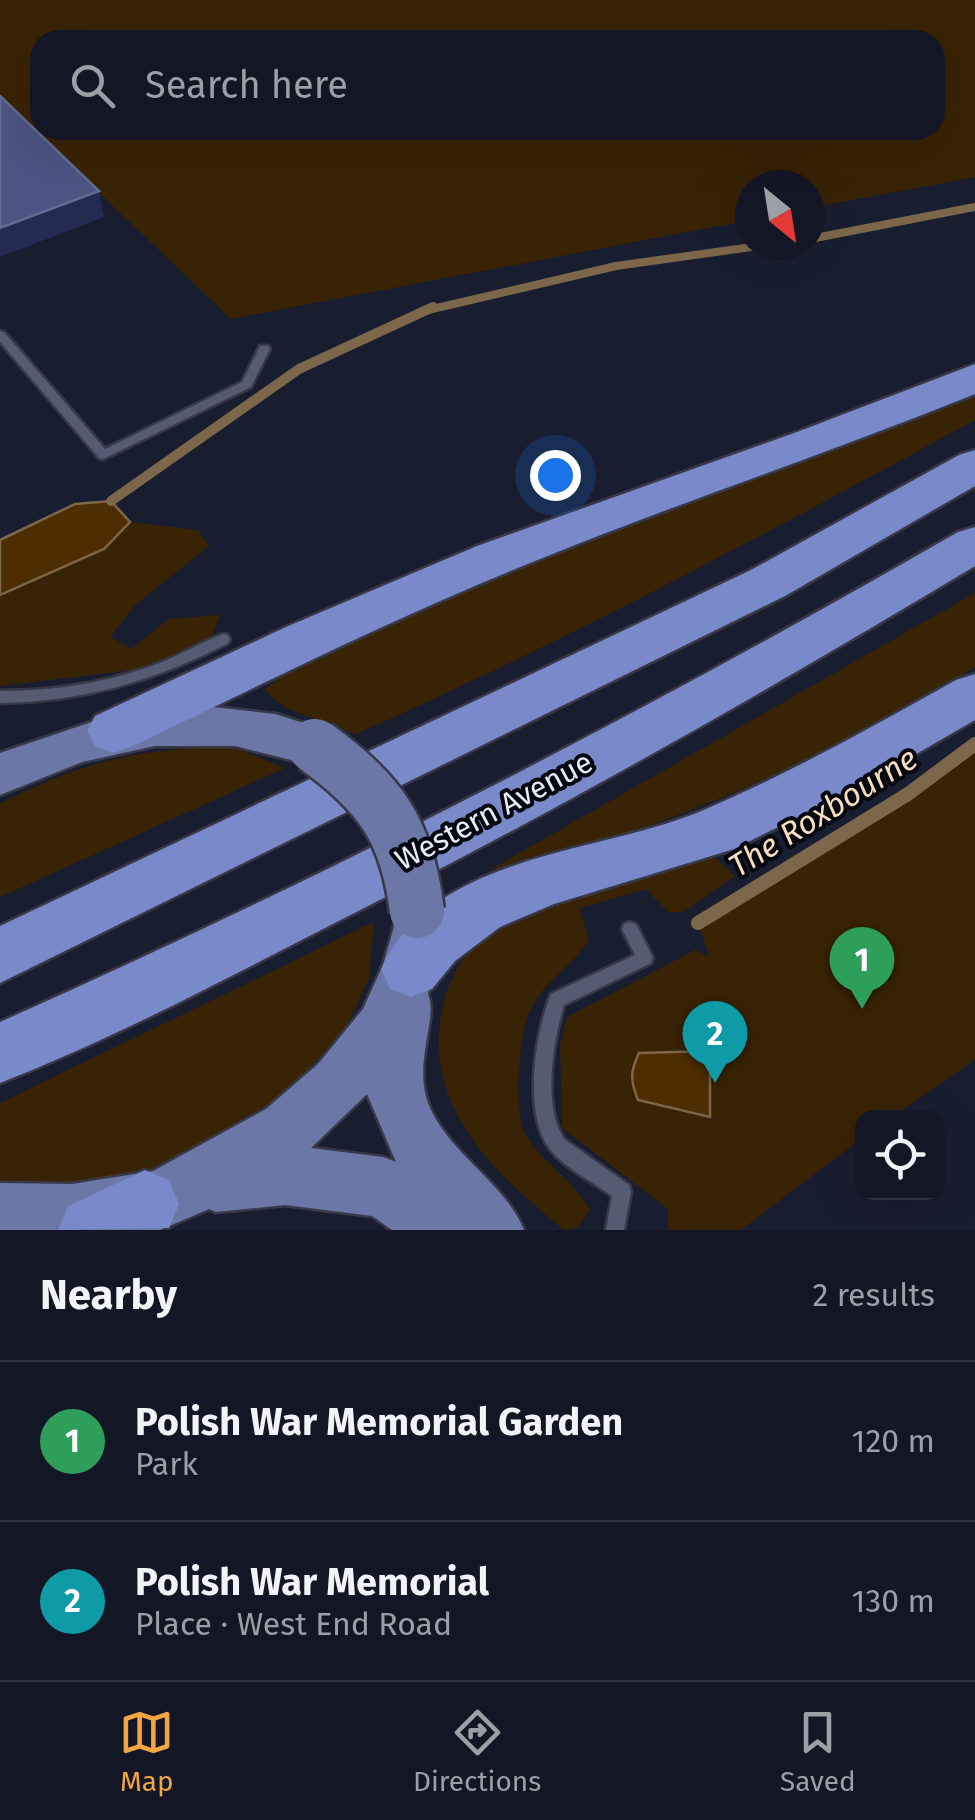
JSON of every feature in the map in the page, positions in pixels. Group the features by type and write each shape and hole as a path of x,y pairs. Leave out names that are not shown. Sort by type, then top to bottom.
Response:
{"highway":[{"path":"104,733 494,558 813,443 975,378"},
{"path":"0,956 768,583 975,466"},
{"name":"Western Avenue","path":"0,1054 492,814 821,636 975,544"},
{"path":"409,975 434,942 479,908 545,880 714,832 842,770 975,695"}],"main road":[{"path":"0,737 27,741 180,724 255,728 315,746 373,790 402,836 414,875 418,912 392,1066 400,1112 437,1172 493,1230"},
{"path":"0,775 104,733"},
{"path":"142,1207 262,1147 307,1112 346,1073 409,975"},
{"path":"0,1214 46,1217 142,1207 285,1175 384,1188 444,1230"}],"lane":[{"path":"0,335 103,454 246,384 264,350"},
{"path":"0,697 31,698 112,683 172,664 224,639"},
{"path":"616,1230 622,1192 557,1144 545,1123 547,1027 557,1000 645,958 630,930"}],"shaded area":[{"path":"0,0 975,0 975,177 825,205 825,170 735,170 735,223 231,319 44,140 945,140 945,30 30,30 30,127 0,98"},
{"path":"975,390 975,420 592,623 356,734 286,708 264,690 286,672 472,583 845,446"},
{"path":"111,501 130,522 104,549 0,595 0,540 75,504"},
{"path":"130,522 198,530 209,546 135,605 110,637 131,649 169,619 220,615 210,641 192,663 0,686 0,595 104,549"},
{"path":"975,593 975,667 933,693 754,784 614,838 488,871"},
{"path":"975,744 975,1060 902,1110 855,1110 855,1143 741,1230 668,1230 668,1209 562,1128 560,1043 567,1017 695,950 709,956 698,923 908,794"},
{"path":"233,747 285,768 0,897 0,803 59,777 113,760 168,750"},
{"path":"714,857 735,876 683,912 668,912 646,889 580,908 589,940 530,1011 519,1072 521,1122 532,1144 590,1210 578,1227 564,1230 486,1156 450,1099 441,1067 439,1032 450,984 478,940 520,914 574,893"},
{"path":"374,922 369,978 345,1030 263,1118 132,1187 47,1187 0,1181 0,1103"},
{"path":"710,1051 710,1117 638,1100 632,1076 639,1053"}],"building":[{"path":"0,96 30,125 30,140 46,140 99,191 0,228"}],"waterway":[{"path":"825,236 975,207"},
{"path":"428,310 616,266 735,249"},
{"path":"111,501 299,369 433,307"},
{"name":"The Roxbourne","path":"698,923 908,794 975,744"}],"place":[{"name":"Polish War Memorial Garden","path":"862,1009"},
{"name":"Polish War Memorial","path":"715,1083"}]}
